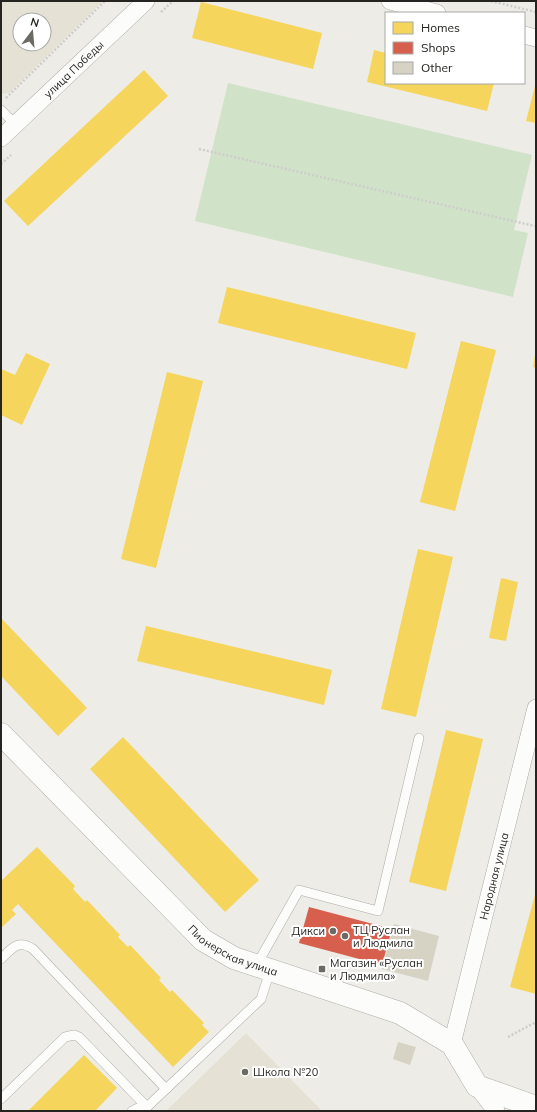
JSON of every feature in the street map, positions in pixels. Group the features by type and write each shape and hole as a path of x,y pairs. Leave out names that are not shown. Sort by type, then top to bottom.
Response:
{"street":[{"name":"улица Победы","path":"1,138 146,1"},
{"path":"390,1 433,12"},
{"path":"525,35 536,38"},
{"name":"Народная улица","path":"452,1044 536,708"},
{"name":"Пионерская улица","path":"1,734 203,940 234,958 400,1013 452,1044 478,1086 496,1111"},
{"path":"478,1086 536,1107"}],"lane":[{"path":"1,110 15,124"},
{"path":"132,1111 138,1108 147,1107 261,999 263,968 299,890 378,911 419,738"},
{"path":"1,958 19,944 26,945 33,949 166,1089"},
{"path":"1,1099 65,1037 74,1035 79,1037 147,1107"}],"path":[{"path":"1,102 105,1"},
{"path":"490,1 536,12"},
{"path":"199,150 535,226"},
{"path":"508,1037 536,1022"}],"shaded area":[{"path":"1,1 103,1 52,51 52,12 12,12 12,52 51,52 9,93 1,94"},
{"name":"Школа №20","path":"246,1033 322,1111 166,1111"}],"green space":[{"path":"228,83 532,155 514,230 528,233 513,297 195,221"}],"building: Homes":[{"path":"201,2 322,33 313,69 192,38"},
{"path":"374,50 385,53 385,84 494,84 487,111 367,82"},
{"path":"144,70 168,96 28,226 4,201"},
{"path":"536,86 536,123 526,121"},
{"path":"227,287 416,333 407,369 218,323"},
{"path":"461,341 496,350 455,511 420,502"},
{"path":"26,353 50,364 22,425 1,415 1,369 15,375"},
{"path":"536,355 536,368 533,367"},
{"path":"167,372 203,381 156,568 121,559"},
{"path":"418,549 453,557 416,717 381,709"},
{"path":"501,578 518,582 506,641 489,638"},
{"path":"1,618 87,708 58,736 1,676"},
{"path":"146,626 332,670 324,705 137,661"},
{"path":"446,730 483,739 446,891 409,882"},
{"path":"123,737 259,880 225,912 90,769"},
{"path":"37,847 75,886 73,889 85,902 87,900 120,935 118,937 128,947 130,945 161,978 159,980 170,992 172,990 204,1023 202,1025 209,1032 173,1067 18,904 12,910 16,914 1,928 1,881"},
{"path":"536,891 536,994 510,987"},
{"path":"84,1055 117,1088 95,1111 28,1111"}],"building: Shops":[{"name":"ТЦ Руслан и Людмила","path":"309,907 392,929 382,965 299,943"}],"building: Other":[{"path":"394,924 439,936 428,981 382,969"},
{"path":"398,1042 416,1047 410,1065 393,1059"}],"place":[{"name":"Дикси","path":"333,931"},
{"name":"ТЦ Руслан и Людмила","path":"345,936"},
{"name":"Магазин «Руслан и Людмила»","path":"322,969"},
{"name":"Школа №20","path":"245,1072"}]}
